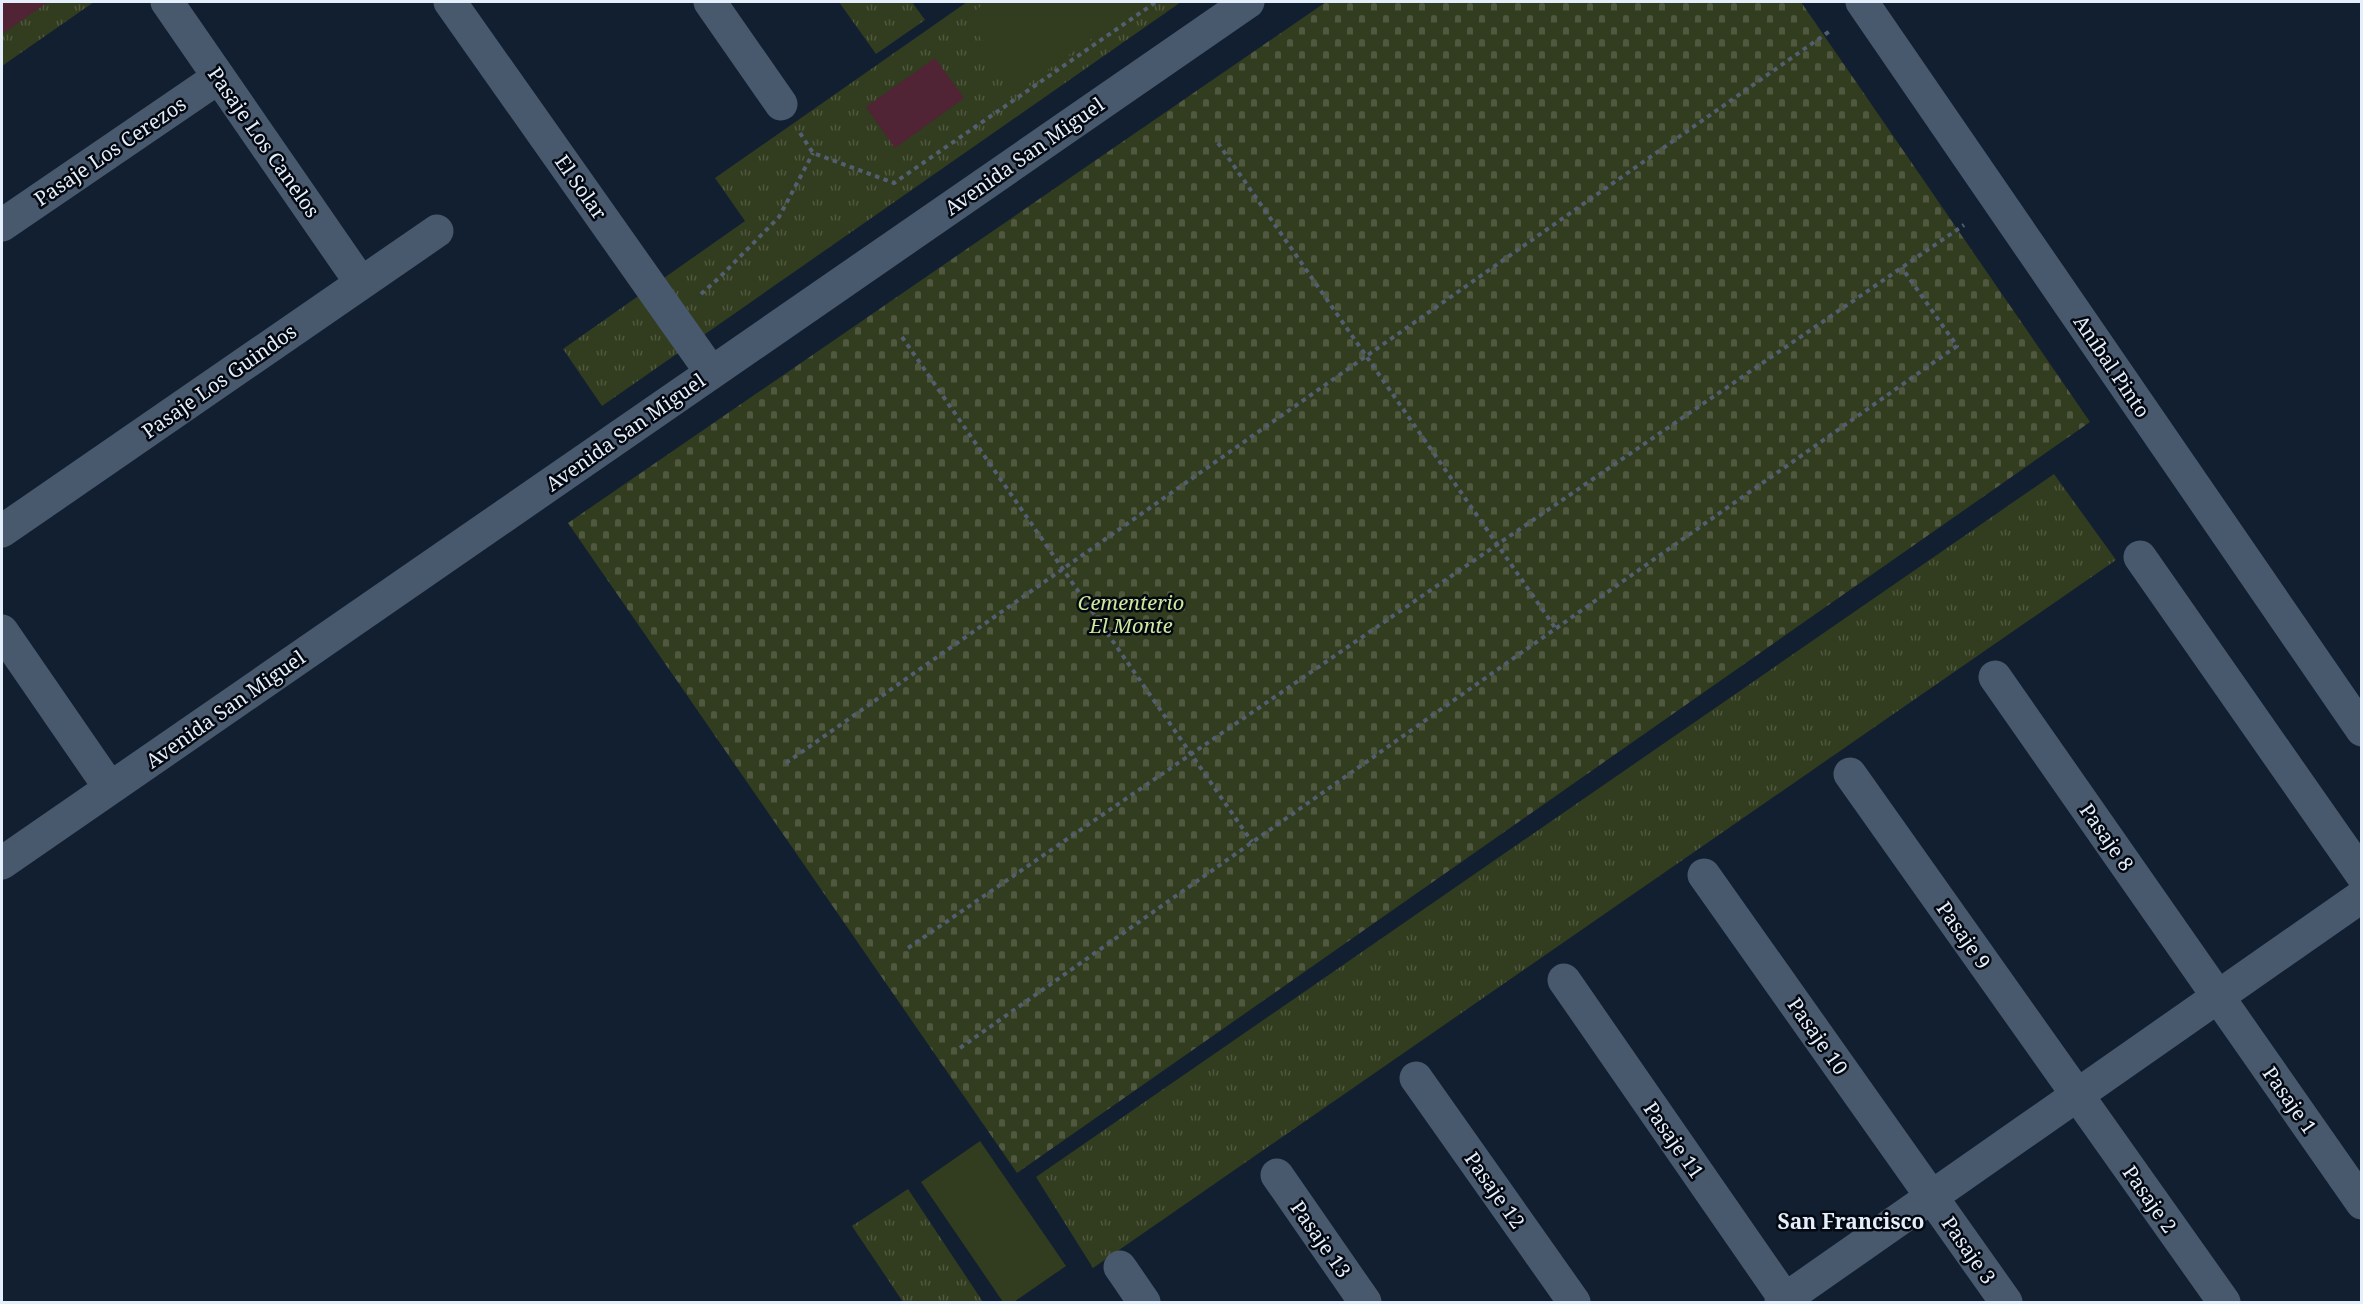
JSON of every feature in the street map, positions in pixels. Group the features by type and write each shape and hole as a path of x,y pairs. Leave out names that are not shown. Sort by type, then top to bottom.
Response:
{"street":[{"name":"Pasaje Los Canelos","path":"166,2 361,283"},
{"name":"El Solar","path":"450,2 711,372"},
{"path":"710,2 782,104"},
{"name":"Avenida San Miguel","path":"2,863 1248,2"},
{"name":"Aníbal Pinto","path":"1862,2 2361,730"},
{"name":"Pasaje Los Cerezos","path":"2,225 219,77"},
{"name":"Pasaje Los Guindos","path":"2,531 437,231"},
{"path":"2140,557 2361,875"},
{"path":"2,630 110,788"},
{"name":"Pasaje 8","path":"1995,677 2218,997"},
{"name":"Pasaje 9","path":"1851,774 2077,1095"},
{"name":"Pasaje 10","path":"1704,875 1932,1197"},
{"path":"1784,1302 2361,896"},
{"name":"Pasaje 11","path":"1564,980 1784,1302"},
{"name":"Pasaje 1","path":"2218,997 2361,1203"},
{"name":"Pasaje 12","path":"1416,1078 1574,1302"},
{"name":"Pasaje 2","path":"2077,1095 2224,1302"},
{"name":"Pasaje 13","path":"1277,1175 1365,1302"},
{"name":"Pasaje 3","path":"1932,1197 2006,1302"},
{"path":"1120,1267 1144,1302"}],"path":[{"path":"673,318 720,277 779,217 813,153 894,183 1156,2"},
{"path":"786,763 1830,31"},
{"path":"1218,143 1556,628"},
{"path":"908,948 1964,225"},
{"path":"960,1048 1957,346 1902,268"},
{"path":"902,337 1252,842"}],"green space":[{"path":"2,2 94,2 2,66"},
{"path":"839,2 912,2 925,20 876,54"},
{"path":"967,2 1181,2 602,406 563,349 745,221 715,178"},
{"path":"987,2 1143,2 1018,91 966,17"},
{"name":"Cementerio El Monte","path":"1326,2 1801,2 2090,422 1017,1173 568,523"},
{"path":"2054,474 2116,560 1093,1268 1036,1177"},
{"path":"980,1141 1066,1266 1014,1302 1003,1302 921,1182"},
{"path":"908,1189 983,1302 903,1302 852,1226"}],"building":[{"path":"2,2 48,2 2,34"},
{"path":"935,58 964,98 895,148 866,107"}],"district":[{"name":"San Francisco","path":"1851,1221"}]}
